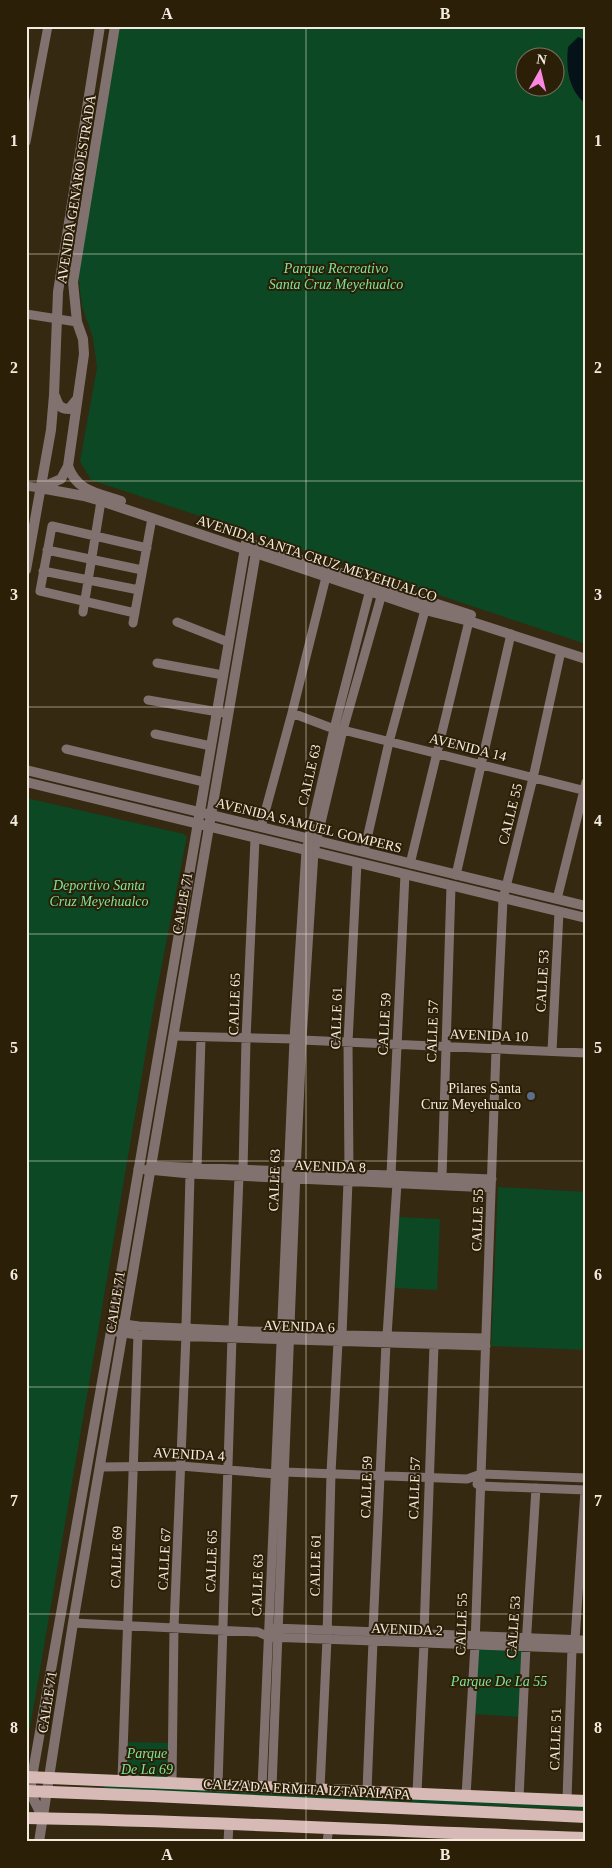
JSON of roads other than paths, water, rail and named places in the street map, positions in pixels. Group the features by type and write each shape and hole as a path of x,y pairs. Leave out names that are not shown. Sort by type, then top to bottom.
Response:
{"main road":[{"name":"CALZADA ERMITA IZTAPALAPA","path":"29,1777 586,1800"},
{"name":"CALZADA ERMITA IZTAPALAPA","path":"28,1791 586,1817"},
{"path":"26,1818 329,1827 488,1838 586,1838"}],"street":[{"path":"26,142 48,26"},
{"name":"AVENIDA GENARO ESTRADA","path":"26,570 51,430 58,292 100,26"},
{"name":"AVENIDA GENARO ESTRADA","path":"68,466 84,354 83,340 77,322 73,282 115,26"},
{"path":"26,314 77,322"},
{"path":"54,395 58,405 65,409 69,409 79,396"},
{"path":"26,486 40,488 61,478 68,466"},
{"name":"AVENIDA SANTA CRUZ MEYEHUALCO","path":"68,466 75,481 84,488 245,546 382,591 586,652"},
{"name":"AVENIDA SANTA CRUZ MEYEHUALCO","path":"40,488 84,496 245,546"},
{"path":"83,612 101,501"},
{"path":"133,624 152,518"},
{"path":"135,613 40,592 47,550 52,526 147,548"},
{"name":"CALLE 71","path":"28,1791 111,1326 245,546"},
{"path":"47,550 142,570"},
{"name":"AVENIDA SANTA CRUZ MEYEHUALCO","path":"257,550 326,577 371,587"},
{"name":"CALLE 71","path":"39,1842 73,1623 257,550"},
{"path":"44,571 139,590"},
{"path":"261,827 326,577"},
{"name":"CALLE 63","path":"267,1787 298,1040 310,852 371,587"},
{"name":"AVENIDA SANTA CRUZ MEYEHUALCO","path":"382,591 425,610 469,621 586,659"},
{"name":"CALLE 63","path":"338,730 382,591"},
{"path":"233,610 246,615"},
{"path":"364,852 389,742 425,610"},
{"path":"410,864 469,621"},
{"path":"177,622 228,642"},
{"path":"456,875 511,634"},
{"name":"CALLE 55","path":"466,1796 481,1474 496,1050 504,899 561,651"},
{"path":"157,663 223,675"},
{"path":"148,700 229,714"},
{"name":"AVENIDA 14","path":"292,713 338,730 533,778 585,788"},
{"path":"155,734 211,746"},
{"path":"66,749 204,782"},
{"name":"AVENIDA SAMUEL GOMPERS","path":"26,770 586,906"},
{"name":"AVENIDA SAMUEL GOMPERS","path":"26,782 209,828 586,918"},
{"path":"557,899 585,788"},
{"name":"CALLE 65","path":"218,1785 233,1333 255,839"},
{"name":"CALLE 61","path":"320,1789 328,1630 331,1473 348,1177 348,1042 357,863"},
{"name":"CALLE 59","path":"391,1175 405,874"},
{"name":"CALLE 57","path":"442,1177 451,886"},
{"name":"CALLE 53","path":"552,1052 560,912"},
{"name":"AVENIDA 10","path":"174,1036 586,1053"},
{"name":"CALLE 67","path":"172,1783 174,1627 193,1171 201,1038"},
{"name":"AVENIDA 8","path":"138,1166 193,1171 292,1175 442,1177 492,1184"},
{"name":"AVENIDA 8","path":"348,1177 397,1183 492,1184"},
{"name":"CALLE 59","path":"374,1631 386,1340 397,1183"},
{"name":"AVENIDA 6","path":"111,1326 286,1336 486,1342"},
{"name":"AVENIDA 6","path":"124,1328 138,1335 186,1331"},
{"name":"CALLE 69","path":"122,1780 138,1335"},
{"name":"AVENIDA 6","path":"386,1340 434,1345 486,1342"},
{"name":"CALLE 57","path":"424,1633 434,1345"},
{"name":"AVENIDA 4","path":"101,1467 182,1466 280,1473 331,1473 467,1479 481,1474 586,1478"},
{"name":"AVENIDA 4","path":"467,1479 480,1486 585,1490"},
{"name":"CALLE 53","path":"519,1798 526,1642 536,1488"},
{"name":"CALLE 51","path":"567,1800 573,1644 585,1490"},
{"name":"AVENIDA 2","path":"73,1623 258,1632 327,1639 373,1641 474,1645 526,1642"},
{"name":"AVENIDA 2","path":"274,1633 328,1630 474,1635 526,1642 573,1644 586,1649"},
{"name":"AVENIDA 2","path":"573,1644 586,1640"},
{"path":"368,1791 373,1641"},
{"path":"417,1793 424,1643"},
{"path":"28,1791 43,1818"},
{"path":"228,1842 229,1824"},
{"path":"327,1842 329,1827"}],"place":[{"name":"Pilares Santa Cruz Meyehualco","path":"531,1096"}],"park label":[{"name":"Parque Recreativo Santa Cruz Meyehualco","path":"336,276"},
{"name":"Deportivo Santa Cruz Meyehualco","path":"99,894"},
{"name":"Parque De La 55","path":"499,1681"},
{"name":"Parque De La 69","path":"147,1762"}]}
